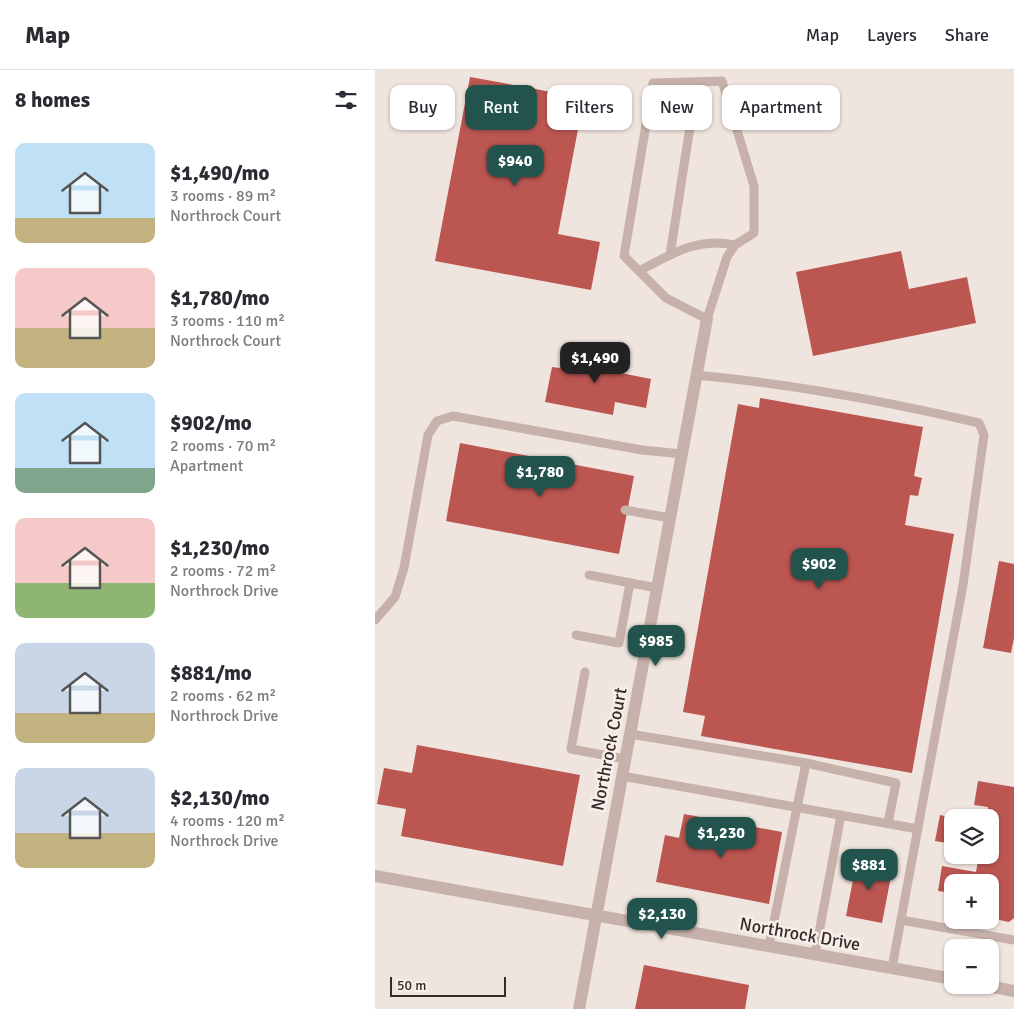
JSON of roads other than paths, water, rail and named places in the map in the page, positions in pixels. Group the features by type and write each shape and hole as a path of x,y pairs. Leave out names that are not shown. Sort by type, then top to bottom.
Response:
{"street":[{"name":"Northrock Court","path":"579,1009 707,319"},
{"name":"Northrock Drive","path":"375,876 597,914 944,978"},
{"path":"999,988 1014,991"}],"lane":[{"path":"722,81 754,186 754,233 735,245 727,258 707,319 666,298 624,256 653,83 722,81"},
{"path":"670,255 697,82"},
{"path":"639,271 685,247 717,241 735,245"},
{"path":"696,375 765,382 908,407 979,423 984,435 963,585 892,968"},
{"path":"375,620 395,597 403,568 428,435 437,421 453,416 642,450 682,454"},
{"path":"625,510 670,518"},
{"path":"589,575 657,588"},
{"path":"576,635 619,643 630,583"},
{"path":"585,672 571,749 625,759"},
{"path":"630,734 806,763 896,783 888,823"},
{"path":"769,946 806,763"},
{"path":"622,776 918,829"},
{"path":"815,954 841,815"},
{"path":"901,920 1014,940"}]}
